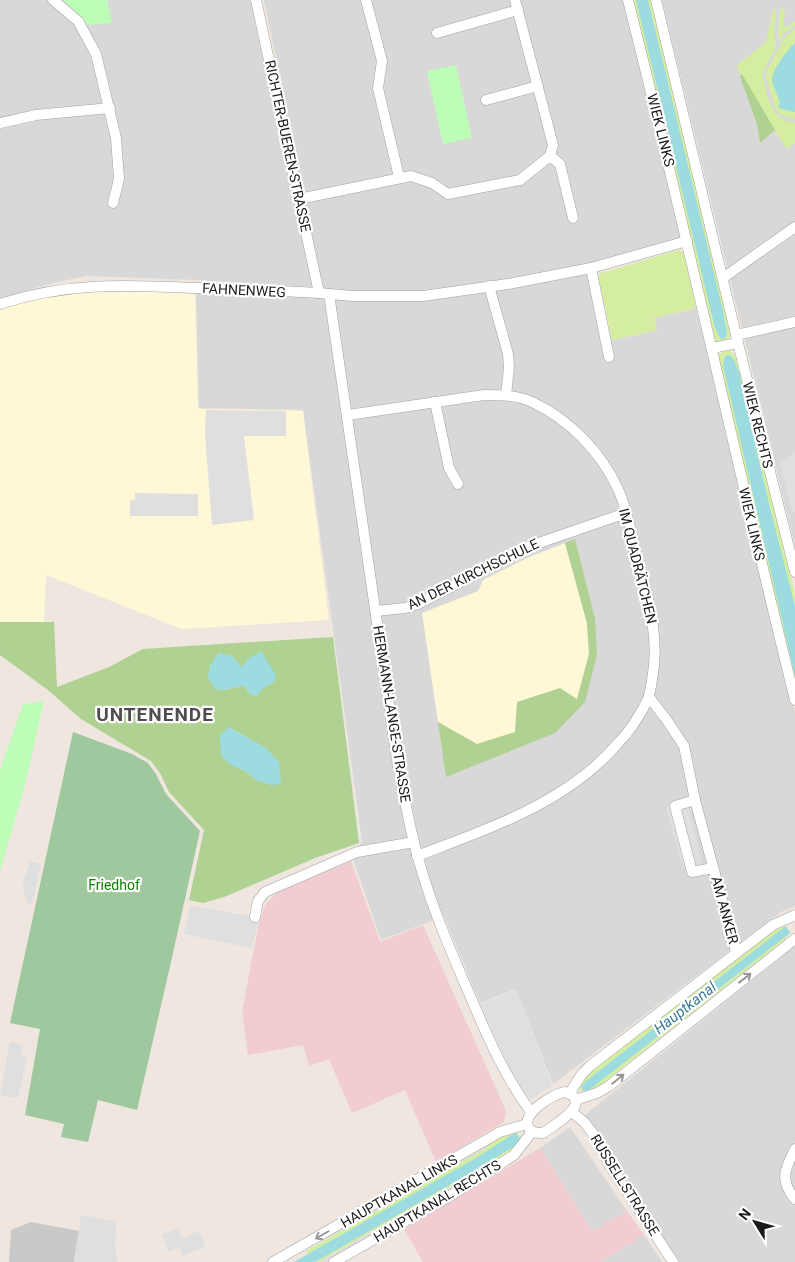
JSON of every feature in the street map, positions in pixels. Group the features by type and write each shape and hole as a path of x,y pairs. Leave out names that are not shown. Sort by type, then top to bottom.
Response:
{"street":[{"path":"53,0 78,21 96,54 116,138 118,179 113,203"},
{"name":"RICHTER-BUEREN-STRASSE","path":"256,0 300,199 324,293"},
{"path":"366,0 382,61 378,88 399,177"},
{"name":"WIEK LINKS","path":"628,0 795,700"},
{"name":"WIEK RECHTS","path":"656,0 795,572"},
{"path":"300,199 411,176 432,183 448,194 520,180 550,156 553,145 517,5 437,33"},
{"path":"486,100 538,86"},
{"path":"0,123 36,114 110,108"},
{"path":"550,156 560,164 574,218"},
{"path":"723,278 795,227"},
{"name":"FAHNENWEG","path":"0,304 18,298 61,289 108,284 324,293 352,296 423,296 591,268 687,241"},
{"path":"591,268 609,357"},
{"path":"489,286 508,354 509,367 506,395"},
{"name":"HERMANN-LANGE-STRASSE","path":"324,293 348,415 398,766 414,842 426,886 493,1048 514,1089 531,1112"},
{"path":"712,348 795,322"},
{"name":"IM QUADRÄTCHEN","path":"348,415 484,395 506,395 531,402 556,416 591,447 618,490 626,513 651,608 654,672 649,697 632,727 605,759 568,788 530,810 499,825 418,856"},
{"path":"435,402 449,468 458,484"},
{"name":"AN DER KIRCHSCHULE","path":"376,611 405,608 418,604 530,546 626,513"},
{"name":"AM ANKER","path":"649,697 684,746 695,800 736,952"},
{"name":"AM ANKER","path":"695,800 675,806 692,872 713,868"},
{"path":"254,917 258,901 264,892 357,852 414,842"},
{"path":"572,1112 575,1106 572,1097 582,1074 590,1066 736,952 773,925 794,916"},
{"path":"529,1128 527,1118 531,1112 558,1093 572,1097 597,1093 609,1086 795,939"},
{"name":"HAUPTKANAL LINKS","path":"273,1262 500,1132 529,1128 543,1133 572,1112"},
{"name":"RUSSELLSTRASSE","path":"572,1112 597,1139 609,1164 673,1262"},
{"name":"HAUPTKANAL RECHTS","path":"334,1262 450,1196 514,1155 529,1128"},
{"path":"795,1149 785,1168 785,1181 790,1194 795,1199"}],"shaded area":[{"path":"0,0 250,0 313,287 86,276 0,298"},
{"path":"264,0 624,0 684,237 586,266 488,283 422,291 352,292 323,288"},
{"path":"662,0 795,0 795,546 728,271"},
{"path":"588,272 604,342 657,330 654,318 696,308 795,711 795,906 781,912 553,1084 516,989 480,1003 444,916 381,940 353,859 362,841 303,410 199,408 196,291 388,300"},
{"path":"108,289 195,294 198,409 303,411 329,620 181,629 46,575 44,622 0,622 0,309 61,294"},
{"path":"206,410 286,411 286,436 244,436 254,520 212,525 205,435"},
{"path":"795,452 795,511 792,513 780,464"},
{"path":"135,493 198,494 198,516 130,516 130,500 135,500"},
{"path":"565,543 587,623 589,654 577,699 516,732 476,745 438,722 422,613 478,591 483,580 527,558"},
{"path":"673,805 688,867 683,868 666,807"},
{"path":"688,807 702,862 696,864 681,809"},
{"path":"30,861 41,864 32,904 26,902 23,884"},
{"path":"351,861 380,942 423,925 506,1111 504,1122 436,1162 405,1090 352,1113 329,1059 309,1066 303,1045 248,1055 242,1011 259,923 265,905 276,893"},
{"path":"190,905 259,918 252,948 184,934"},
{"path":"795,946 795,1262 679,1262 613,1163 601,1137 585,1115"},
{"path":"516,990 552,1085 531,1099 514,1079 480,1004"},
{"path":"10,1041 23,1045 21,1054 27,1056 18,1098 0,1095"},
{"path":"570,1127 627,1211 592,1231 540,1148"},
{"path":"489,1141 488,1147 325,1240 324,1237"},
{"path":"540,1148 592,1231 627,1211 644,1235 600,1262 423,1262 404,1229"},
{"path":"501,1157 502,1160 341,1254 326,1262 319,1262"},
{"path":"81,1215 117,1221 115,1241 117,1262 74,1262"},
{"path":"31,1222 79,1231 74,1262 9,1262 11,1230"},
{"path":"178,1228 182,1238 199,1231 205,1247 182,1256 179,1247 168,1252 162,1234"},
{"path":"644,1235 662,1262 600,1262"}],"green space":[{"path":"63,0 107,0 112,23 87,25"},
{"path":"630,0 651,0 730,330 729,340 719,343 715,341"},
{"path":"785,7 783,25 788,27 795,21 795,26 783,34 779,44 779,17 781,8"},
{"path":"776,9 774,29 776,47 762,74 768,98 775,111 779,116 795,123 795,143 787,149 736,66 766,42 773,10"},
{"path":"795,29 795,119 793,119 779,114 765,74 785,37"},
{"path":"456,65 472,138 443,144 427,71"},
{"path":"742,74 775,130 760,143 757,124 740,77"},
{"path":"679,250 684,253 696,308 654,318 657,330 612,340 598,274"},
{"path":"729,351 738,360 795,595 795,690 718,356 723,352"},
{"path":"575,539 595,619 597,655 585,702 555,733 446,777 438,722 477,744 515,732 517,702 560,688 577,699 589,654 587,623 565,543"},
{"path":"0,622 54,622 57,687 109,667 143,649 333,637 359,843 315,858 224,897 203,903 189,900 204,830 169,792 160,773 151,761 81,719 48,690 0,655","holes":["242,667 250,694 245,686 224,690 216,689 208,678","229,727 267,749 272,785 256,780 247,772"]},
{"path":"44,701 25,785 0,871 0,770 23,704"},
{"name":"Friedhof","path":"73,732 132,754 148,763 166,794 200,831 137,1110 98,1100 88,1142 61,1137 64,1124 25,1115 40,1029 10,1023"},
{"path":"782,924 791,932 782,942 613,1075 612,1080 584,1094 577,1085 599,1062 604,1062"},
{"path":"515,1130 523,1141 511,1154 506,1154 319,1262 312,1262 306,1251 442,1174 489,1141"}],"water":[{"path":"636,0 648,0 723,311 727,334 725,338 721,339 715,328"},
{"path":"795,43 795,112 778,107 780,102 772,80 777,65"},
{"path":"729,355 733,358 739,372 769,504 795,606 795,676 723,365 725,356"},
{"path":"261,651 276,675 274,682 262,689 257,696 250,694 245,686 224,690 216,689 208,678 210,665 219,653 232,656 242,667 248,659"},
{"path":"229,727 267,749 279,762 281,784 272,785 256,780 247,772 229,764 221,755 220,735"},
{"name":"Hauptkanal","path":"786,926 790,933 589,1090 584,1091 581,1087 586,1081"},
{"path":"515,1133 520,1138 519,1143 481,1167 315,1262 294,1262 476,1158"}],"district":[{"name":"UNTENENDE","path":"155,714"}]}
